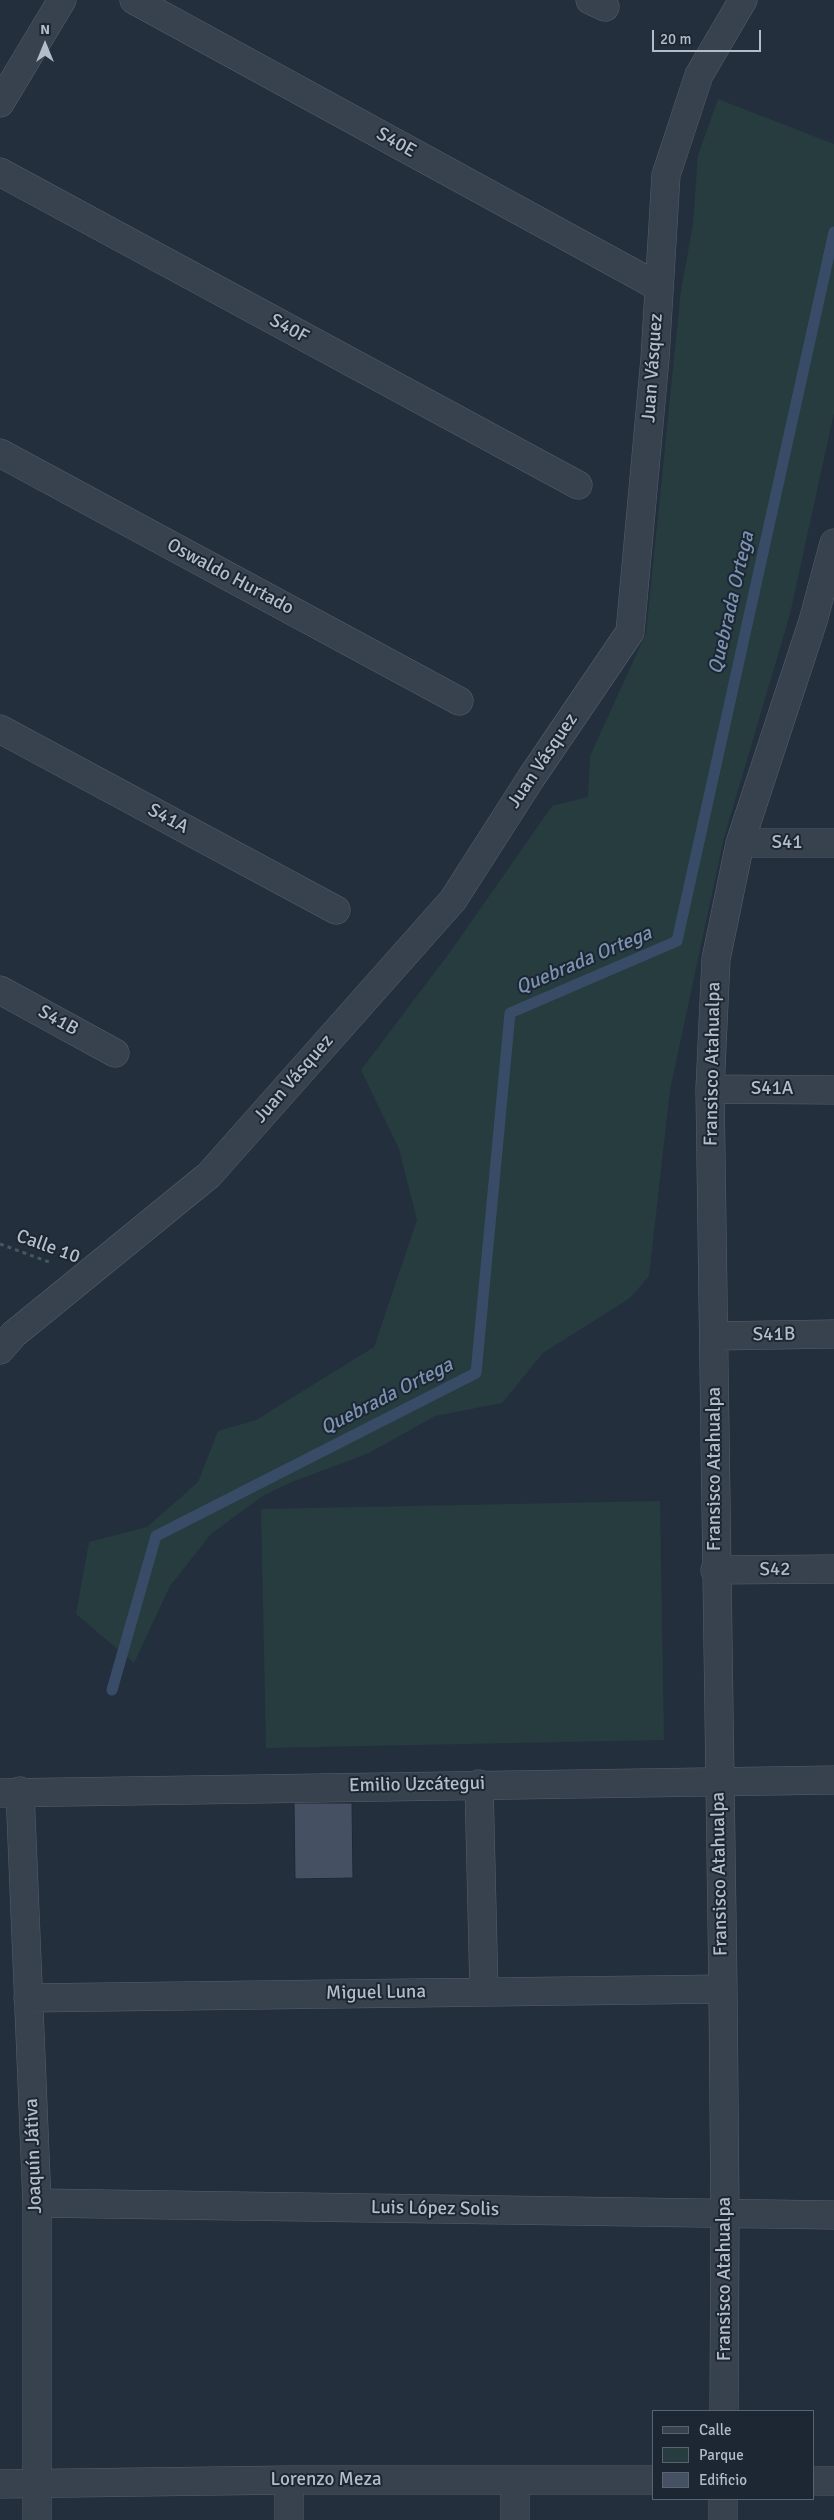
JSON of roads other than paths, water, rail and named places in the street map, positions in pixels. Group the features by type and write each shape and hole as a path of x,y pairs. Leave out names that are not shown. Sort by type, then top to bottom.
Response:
{"street":[{"path":"0,103 62,0"},
{"name":"S40E","path":"134,0 659,287"},
{"name":"Juan Vásquez","path":"0,1350 14,1334 209,1175 453,900 531,778 630,632 656,358 666,175 700,75 743,0"},
{"name":"S40F","path":"0,172 578,486"},
{"name":"Oswaldo Hurtado","path":"0,452 460,701"},
{"name":"Fransisco Atahualpa","path":"724,2410 723,1989 718,1780 710,1089 716,959 740,843 823,621 834,543"},
{"name":"S41A","path":"0,728 336,910"},
{"name":"S41","path":"740,843 834,843"},
{"name":"S41B","path":"0,990 115,1053"},
{"name":"S41A","path":"710,1089 834,1090"},
{"name":"S41B","path":"714,1336 834,1334"},
{"name":"S42","path":"715,1570 834,1569"},
{"name":"Emilio Uzcátegui","path":"10,1792 718,1780 834,1780"},
{"path":"479,1784 484,1992"},
{"name":"Joaquín Játiva","path":"10,1792 28,1998 37,2203 36,2484 38,2520"},
{"name":"Miguel Luna","path":"28,1998 723,1989"},
{"name":"Luis López Solis","path":"37,2203 834,2215"},
{"path":"289,2480 289,2520"},
{"name":"Lorenzo Meza","path":"0,2484 289,2480 652,2480"},
{"path":"515,2480 515,2520"},
{"path":"814,2481 834,2481"},
{"path":"723,2520 724,2500"}],"waterway":[{"name":"Quebrada Ortega","path":"112,1690 156,1536 476,1373 510,1013 677,941 834,232"}]}
